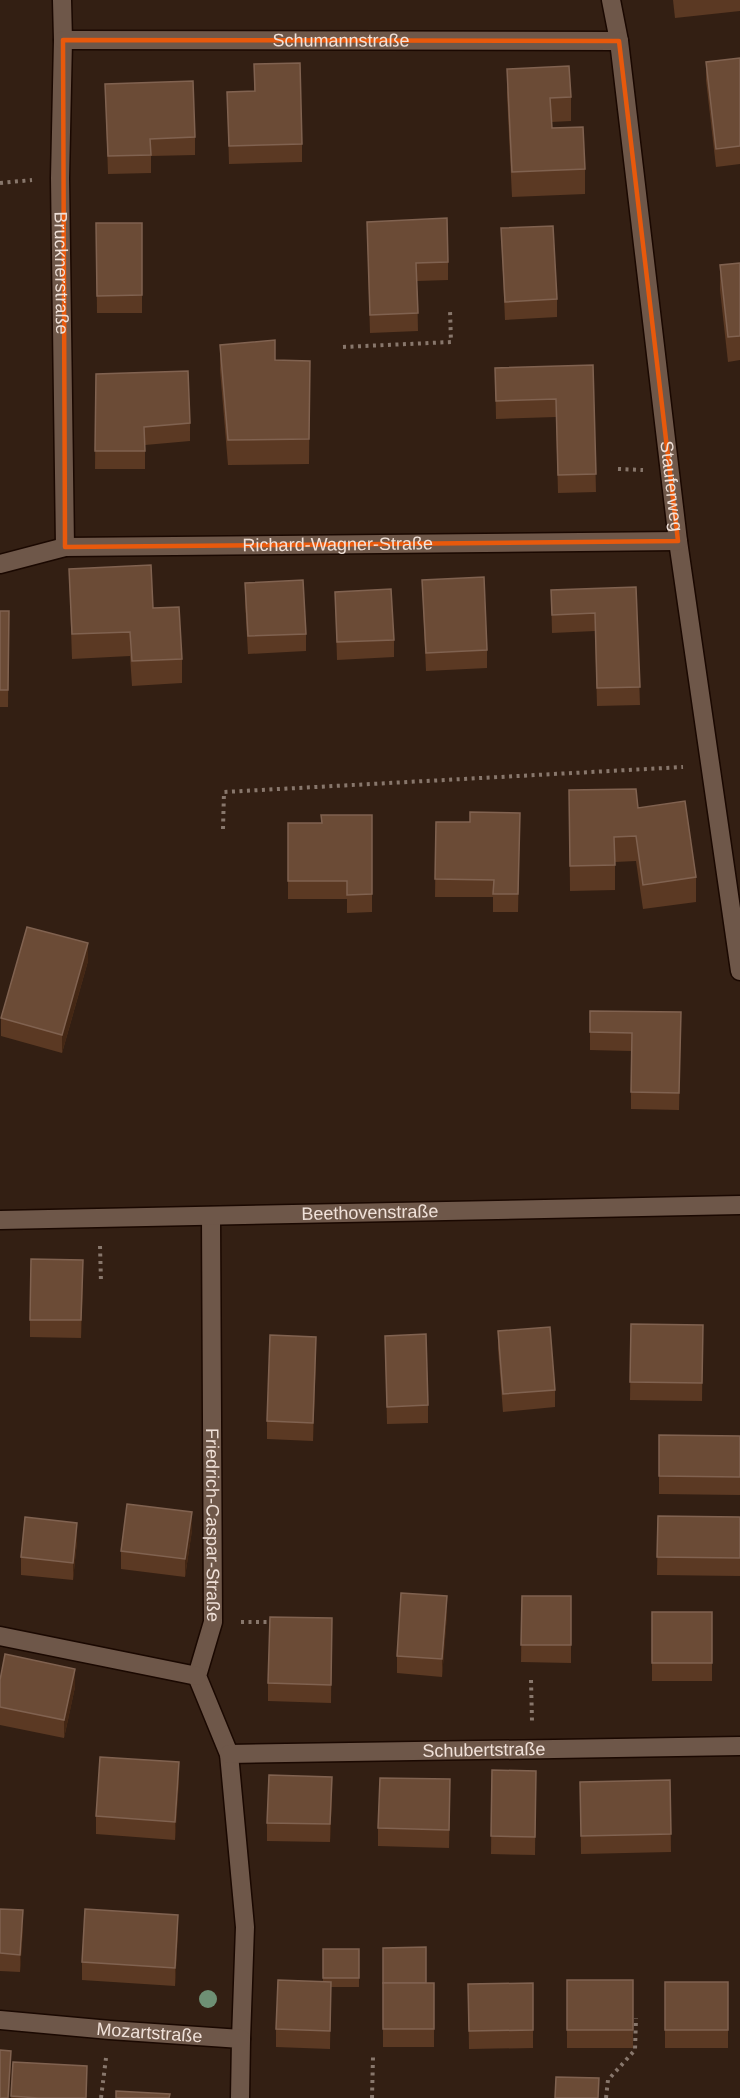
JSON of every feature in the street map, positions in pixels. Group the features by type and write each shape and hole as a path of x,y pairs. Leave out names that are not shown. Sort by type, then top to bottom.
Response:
{"street":[{"name":"Brucknerstraße","path":"62,0 60,178 65,547"},
{"name":"Stauferweg","path":"611,0 619,41 678,541 740,972"},
{"name":"Schumannstraße","path":"63,40 619,41"},
{"name":"Richard-Wagner-Straße","path":"0,564 65,547 678,541"},
{"name":"Beethovenstraße","path":"0,1220 740,1205"},
{"name":"Friedrich-Caspar-Straße","path":"197,1676 213,1622 211,1216"},
{"path":"0,1636 197,1676 229,1754 245,1927 240,2098"},
{"name":"Schubertstraße","path":"229,1754 740,1746"},
{"name":"Mozartstraße","path":"0,2020 241,2039"}],"path":[{"path":"343,347 451,342 450,310"},
{"path":"223,829 224,792 711,765"},
{"path":"99,1218 101,1282"},
{"path":"213,1622 284,1622"},
{"path":"531,1680 534,1749"},
{"path":"606,2098 608,2080 635,2050 636,2018"},
{"path":"101,2098 110,2030"},
{"path":"372,2098 373,2057"}],"highlighted area":[{"path":"63,40 619,41 678,541 65,547"}],"building":[{"path":"740,58 740,146 716,149 706,62"},
{"path":"300,63 302,144 229,146 227,92 255,91 254,64"},
{"path":"569,66 571,97 550,98 552,128 583,127 585,169 512,172 507,69"},
{"path":"193,81 195,137 150,139 151,155 108,156 105,84"},
{"path":"447,218 448,262 416,263 418,313 370,315 367,222"},
{"path":"96,223 142,223 142,295 97,296"},
{"path":"553,226 557,299 505,302 501,228"},
{"path":"740,263 740,336 728,337 720,265"},
{"path":"275,340 275,360 310,361 309,439 228,440 220,345"},
{"path":"593,365 596,474 558,475 556,399 496,401 495,368"},
{"path":"188,371 190,423 144,427 145,451 95,451 96,374"},
{"path":"151,565 153,608 179,607 182,659 132,661 130,632 72,634 69,569"},
{"path":"484,577 487,650 426,653 422,580"},
{"path":"303,580 306,634 248,636 245,583"},
{"path":"636,587 640,687 597,688 595,613 552,615 551,590"},
{"path":"391,589 394,640 337,642 335,592"},
{"path":"0,611 9,611 8,690 0,690"},
{"path":"636,789 638,808 685,801 696,877 643,885 636,836 614,837 615,865 570,866 569,790"},
{"path":"470,812 520,813 518,894 493,894 494,880 435,879 436,822 470,822"},
{"path":"321,815 372,815 372,894 347,895 347,881 288,881 288,823 322,823"},
{"path":"27,927 88,943 62,1035 1,1018"},
{"path":"590,1011 681,1012 679,1093 631,1092 632,1033 590,1032"},
{"path":"31,1259 83,1260 81,1320 30,1320"},
{"path":"631,1324 703,1325 702,1383 630,1382"},
{"path":"550,1327 555,1390 503,1394 498,1331"},
{"path":"426,1334 428,1405 387,1407 385,1336"},
{"path":"270,1335 316,1337 313,1423 267,1421"},
{"path":"659,1435 740,1436 740,1477 659,1476"},
{"path":"127,1504 192,1512 185,1559 121,1551"},
{"path":"658,1516 740,1517 740,1558 657,1557"},
{"path":"25,1517 77,1523 73,1563 21,1557"},
{"path":"401,1593 447,1596 442,1659 397,1656"},
{"path":"522,1596 571,1596 571,1645 521,1645"},
{"path":"652,1612 712,1612 712,1663 652,1663"},
{"path":"270,1617 332,1618 331,1685 268,1683"},
{"path":"5,1654 75,1669 64,1720 0,1707 0,1680"},
{"path":"100,1757 179,1762 175,1822 96,1816"},
{"path":"492,1770 536,1771 535,1837 491,1836"},
{"path":"269,1775 332,1777 330,1824 267,1823"},
{"path":"380,1778 450,1779 449,1830 378,1828"},
{"path":"670,1780 671,1834 581,1836 580,1782"},
{"path":"0,1909 23,1910 20,1955 0,1953"},
{"path":"85,1909 178,1915 175,1968 82,1962"},
{"path":"426,1947 426,1983 383,1983 383,1948"},
{"path":"323,1949 359,1949 359,1978 323,1978"},
{"path":"278,1980 331,1982 330,2031 276,2029"},
{"path":"567,1980 633,1980 633,2030 567,2030"},
{"path":"665,1982 728,1982 728,2030 665,2030"},
{"path":"383,1983 434,1983 434,2029 383,2029"},
{"path":"533,1983 533,2030 469,2031 468,1984"},
{"path":"0,2050 11,2051 8,2098 0,2098"},
{"path":"13,2062 87,2066 86,2098 11,2096"},
{"path":"556,2077 599,2078 598,2098 555,2098"},
{"path":"116,2091 170,2094 169,2098 116,2098"}]}
